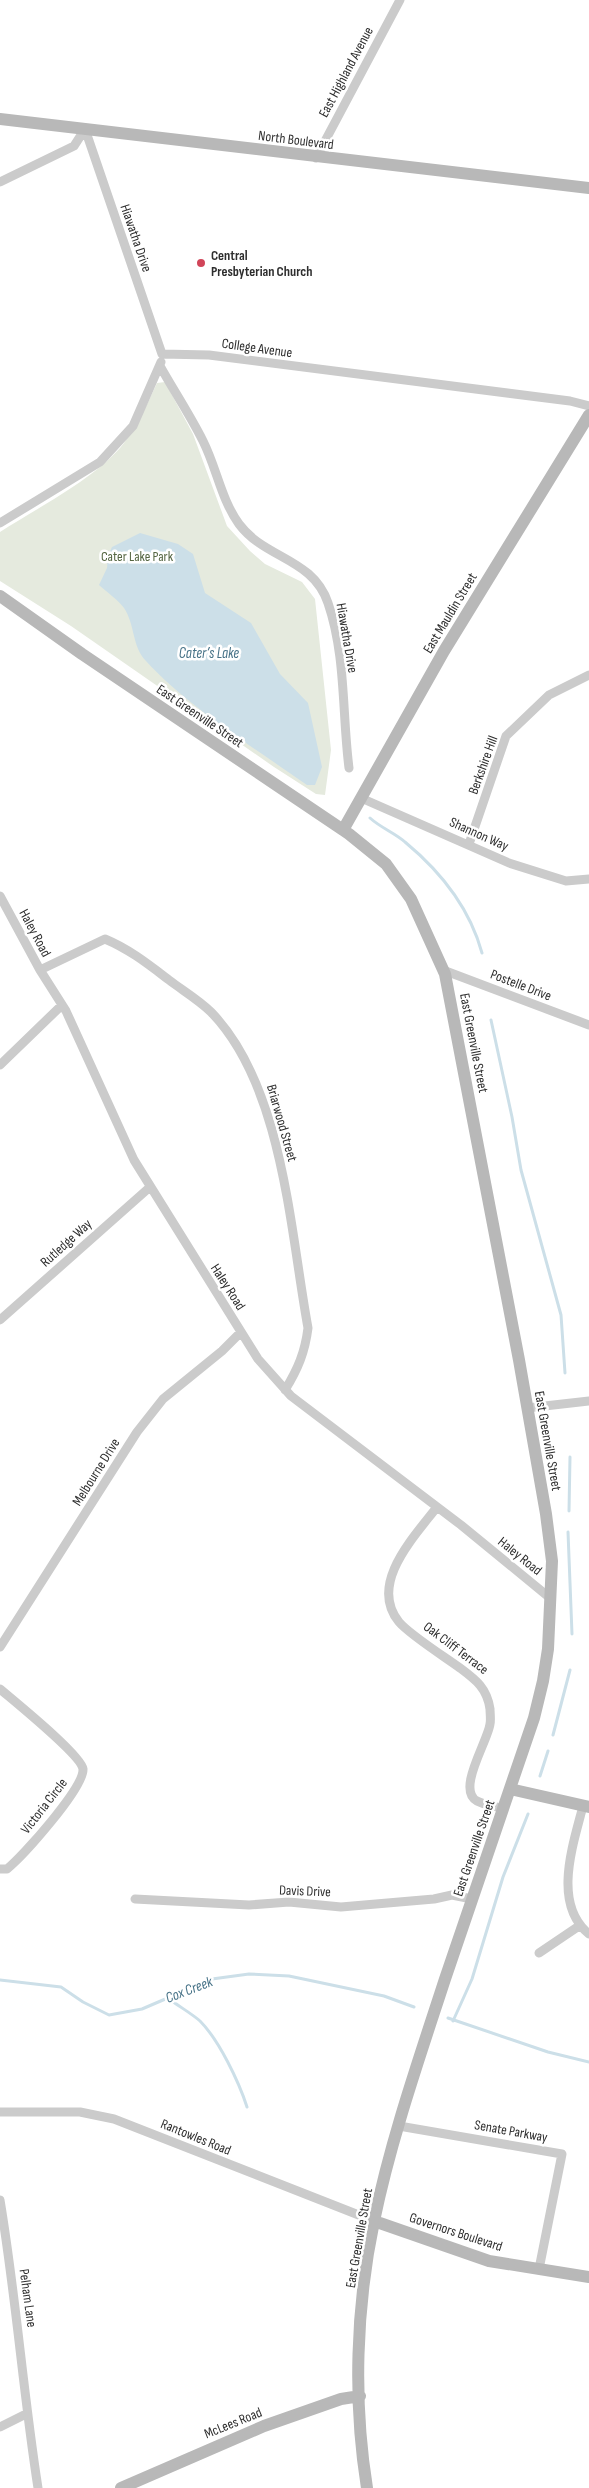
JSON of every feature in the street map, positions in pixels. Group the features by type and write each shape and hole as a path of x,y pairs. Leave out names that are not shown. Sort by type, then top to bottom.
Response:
{"main road":[{"name":"North Boulevard","path":"0,119 316,158 589,188"},
{"name":"East Mauldin Street","path":"343,830 444,650 589,415"},
{"name":"East Greenville Street","path":"0,596 82,654 343,830 386,864 411,899 444,970 527,1408 550,1543 552,1561 548,1649 534,1718 408,2090 374,2221 363,2297 360,2396 360,2430 367,2488"},
{"path":"510,1789 586,1806"},
{"name":"Governors Boulevard","path":"374,2221 489,2261 589,2277"},
{"name":"McLees Road","path":"121,2488 264,2426 341,2399 360,2396"}],"street":[{"name":"East Highland Avenue","path":"316,158 400,0"},
{"path":"0,182 74,146 85,129"},
{"name":"Hiawatha Drive","path":"85,129 162,354"},
{"path":"0,523 100,462 133,426 160,366 162,354"},
{"name":"College Avenue","path":"162,354 209,355 570,401 589,406"},
{"name":"Hiawatha Drive","path":"160,366 204,443 226,502 240,525 253,540 307,571 318,583 328,602 336,639 349,768"},
{"name":"Berkshire Hill","path":"469,844 506,736 549,695 589,674"},
{"name":"Shannon Way","path":"361,798 509,863 566,880 589,879"},
{"name":"Haley Road","path":"0,896 40,970 62,1005 134,1160 258,1359 285,1390 351,1443 438,1507 550,1598"},
{"name":"Briarwood Street","path":"40,970 105,938 127,948 211,1012 230,1036 259,1088 278,1152 308,1328 306,1348 298,1370 285,1390"},
{"name":"Postelle Drive","path":"444,970 589,1025"},
{"path":"0,1065 62,1005"},
{"name":"Rutledge Way","path":"0,1320 150,1186"},
{"name":"Melbourne Drive","path":"0,1648 142,1426 163,1399 222,1351 241,1332"},
{"path":"527,1408 589,1400"},
{"name":"Oak Cliff Terrace","path":"438,1507 415,1536 390,1576 388,1591 390,1607 400,1623 483,1685 490,1708 490,1724 470,1779 470,1793 476,1801 503,1809"},
{"name":"Victoria Circle","path":"0,1689 66,1747 78,1760 83,1769 80,1783 37,1838 7,1870 0,1869"},
{"path":"586,1806 567,1870 571,1901 579,1926 589,1934"},
{"name":"Davis Drive","path":"135,1899 249,1905 289,1902 341,1907 434,1899 452,1895 472,1899"},
{"path":"540,1953 579,1926"},
{"name":"Rantowles Road","path":"0,2112 78,2112 114,2119 374,2221"},
{"name":"Senate Parkway","path":"399,2126 562,2154 539,2269"},
{"name":"Pelham Lane","path":"0,2200 17,2322 26,2414 38,2488"},
{"path":"0,2428 26,2414"}],"green space":[{"name":"Cater Lake Park","path":"165,382 193,434 227,526 265,564 302,582 315,599 331,750 325,795 316,794 274,767 71,626 0,581 0,532 83,480 112,456 134,429 157,383"}],"water":[{"name":"Cater’s Lake","path":"140,533 178,544 193,554 205,593 251,623 280,674 308,703 322,767 315,785 307,785 202,711 163,678 141,655 128,614 116,599 99,585 107,568 108,556 112,547"}],"waterway":[{"path":"370,818 405,842 442,878 462,906 477,937 482,953"},
{"path":"491,1020 512,1117 521,1170 561,1315 565,1373"},
{"path":"569,1511 570,1457"},
{"path":"568,1532 572,1634"},
{"path":"553,1735 570,1670"},
{"path":"540,1776 548,1751"},
{"path":"453,2021 472,1979 503,1877 528,1814"},
{"name":"Cox Creek","path":"0,1980 61,1987 83,2002 109,2015 142,2009 212,1979 249,1974 289,1976 384,1996 414,2007"},
{"path":"168,1998 200,2021 207,2029 228,2062 247,2107"},
{"name":"Cox Creek","path":"448,2018 548,2052 589,2062"}],"place":[{"name":"Central Presbyterian Church","path":"201,263"}]}
